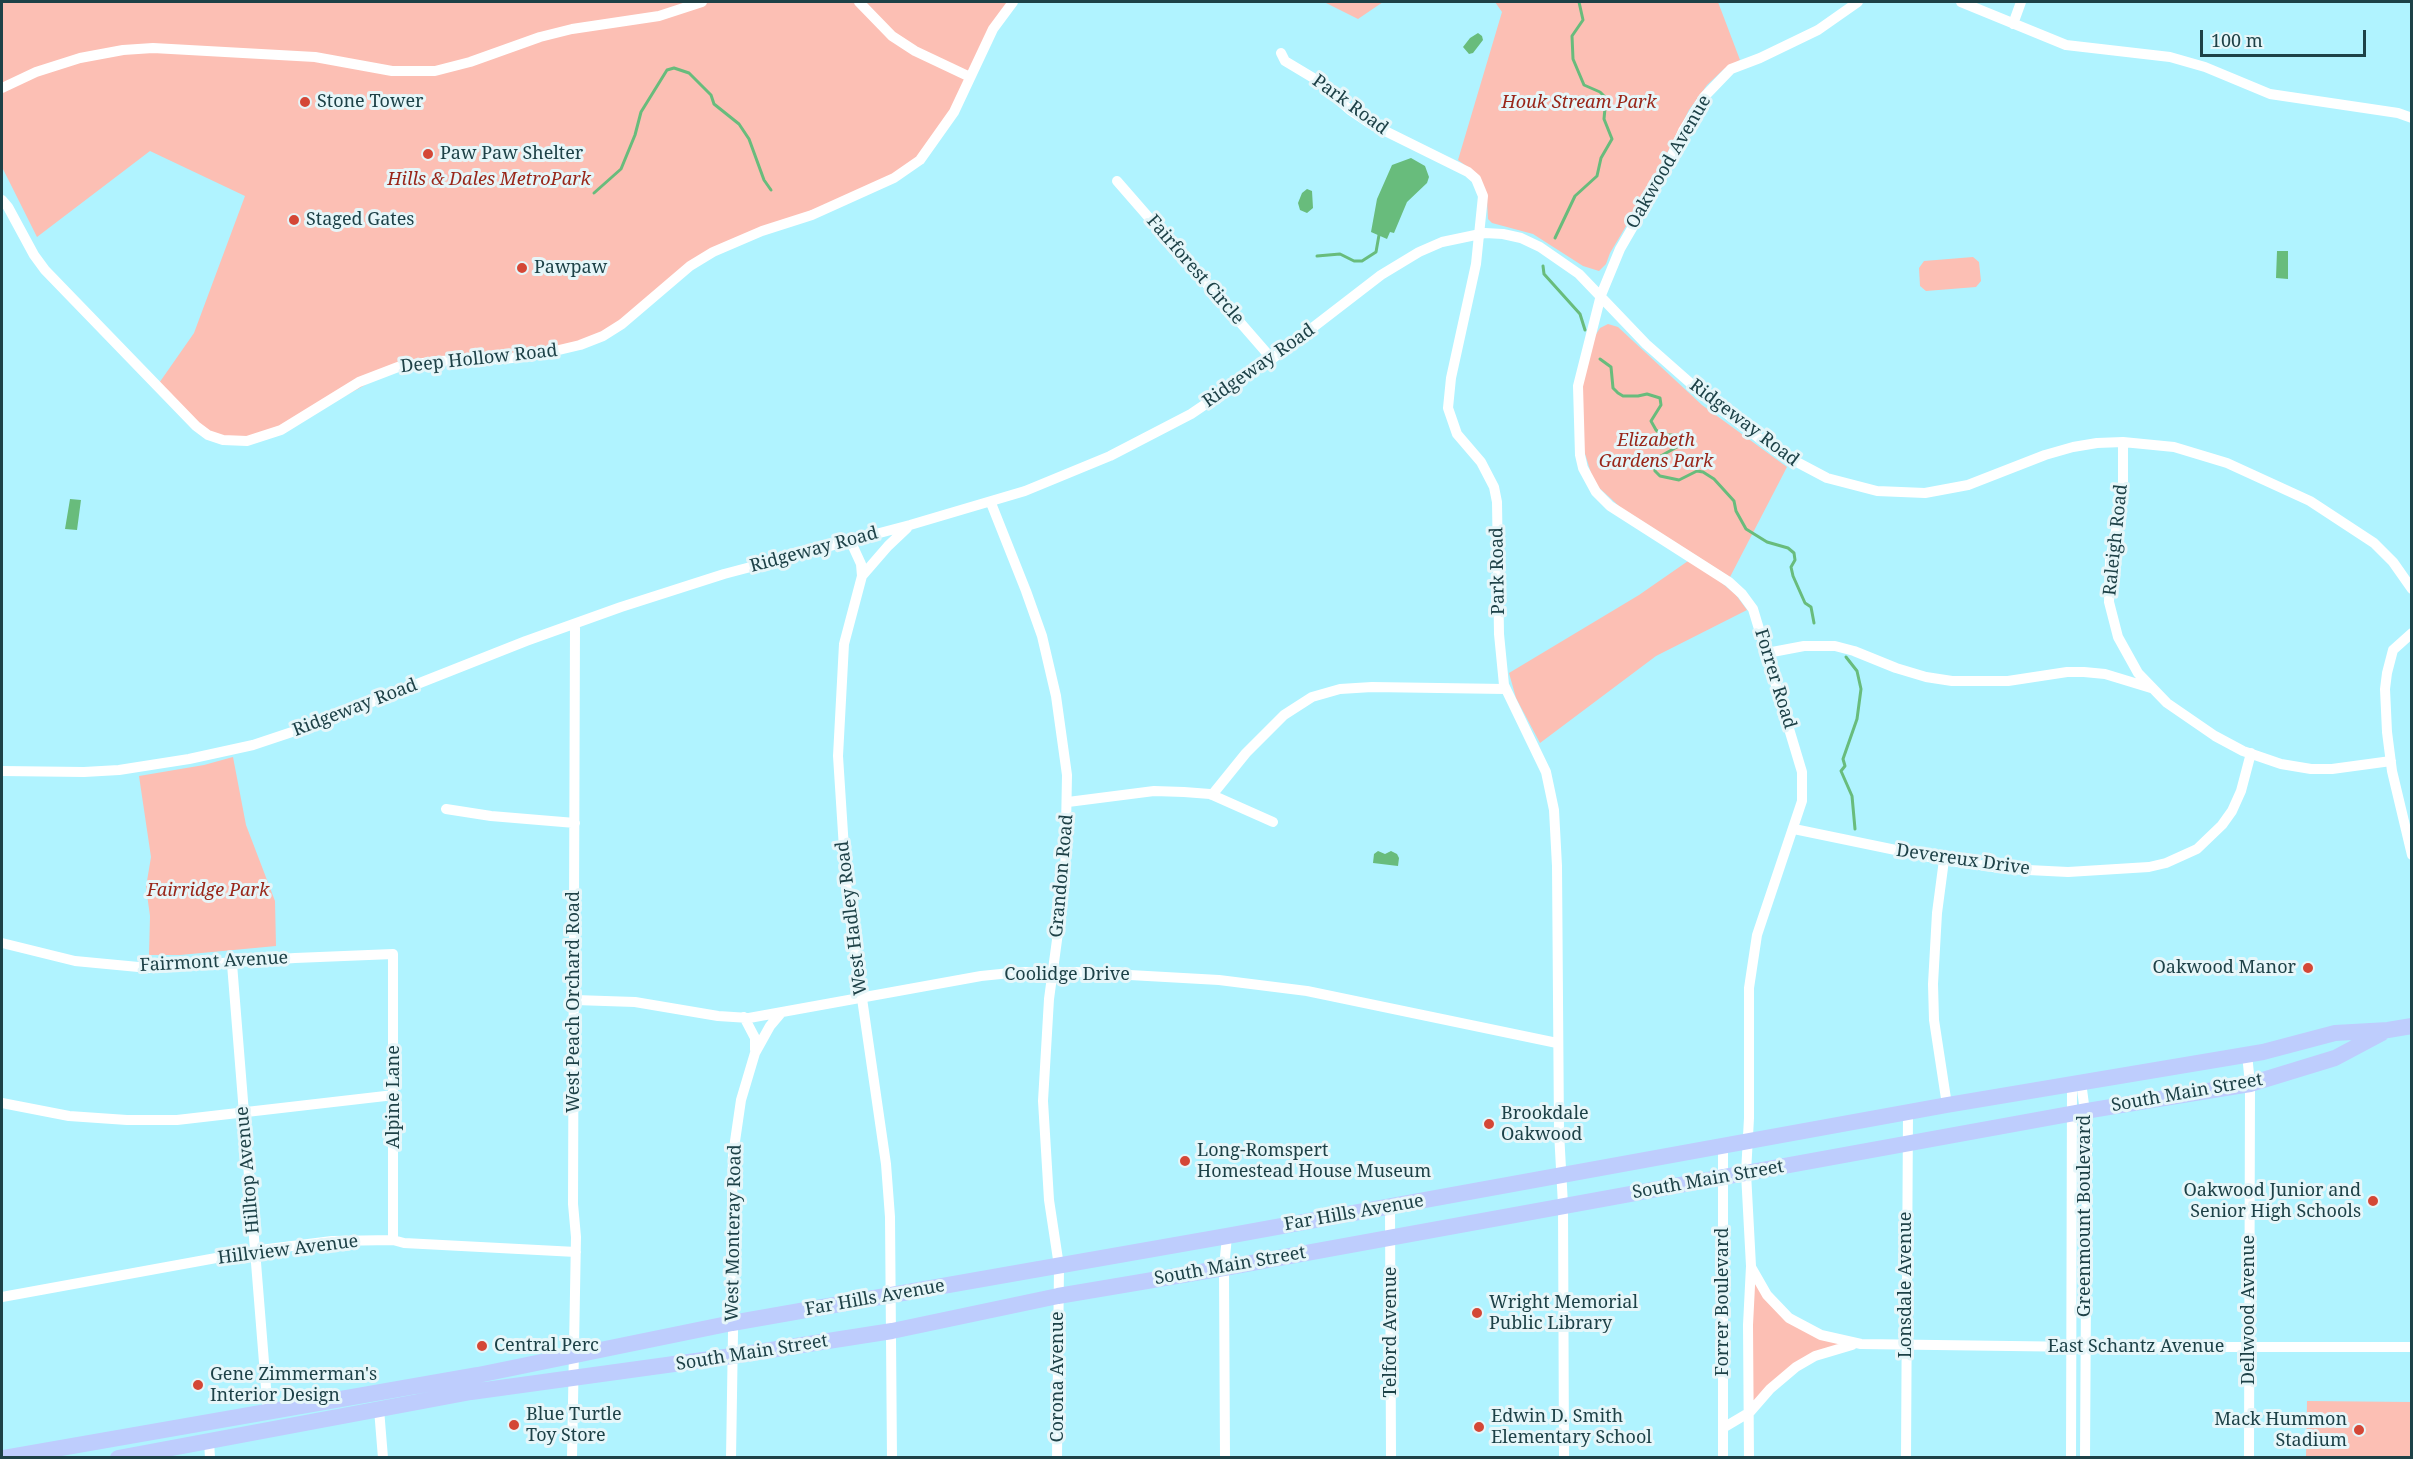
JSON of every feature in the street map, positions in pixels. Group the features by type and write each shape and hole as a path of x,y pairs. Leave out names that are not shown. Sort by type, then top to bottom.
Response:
{"main road":[{"path":"2388,1030 2412,1026"},
{"name":"South Main Street","path":"1748,1142 1947,1105 2247,1054 2334,1033 2388,1030"},
{"name":"South Main Street","path":"379,1409 471,1392 572,1386 732,1356 892,1331 1058,1296 1224,1269 1563,1205 1907,1145 2079,1112 2250,1084 2335,1058 2388,1030"},
{"name":"Far Hills Avenue","path":"4,1458 457,1379 732,1323 1748,1142"},
{"path":"118,1458 210,1449 379,1409"}],"street":[{"path":"2,88 36,72 80,58 123,50 153,48 315,57 392,71 435,71 470,62 540,37 572,29 659,16 702,2"},
{"path":"859,2 892,36 915,51 970,78"},
{"name":"Deep Hollow Road","path":"2,200 9,207 34,255 45,270 164,394 208,435 239,442 281,430 359,382 398,367 436,361 483,360 542,354 580,345 603,336 622,324 690,267 713,252 753,234 834,206 885,184 920,160 954,112 993,29 1013,2"},
{"name":"Oakwood Avenue","path":"1601,295 1629,231 1664,173 1683,131 1699,104 1721,77 1742,64 1760,58 1818,30 1858,2"},
{"path":"1961,2 2066,45 2170,57 2205,67 2270,94 2398,113 2412,118"},
{"path":"2013,24 2021,2"},
{"name":"Park Road","path":"1281,53 1285,61 1315,79 1350,110 1371,124 1444,159 1476,179 1483,196 1480,234 1469,300 1450,378 1448,408 1457,434 1481,462 1488,474 1497,502 1499,634 1505,689 1546,772 1554,810 1557,1043 1563,1205 1564,1458"},
{"name":"Fairforest Circle","path":"1117,181 1272,359"},
{"name":"Ridgeway Road","path":"2,771 119,770 222,753 316,724 575,624 724,574 991,503 1070,474 1191,414 1272,359 1381,275 1442,242 1480,234 1503,234 1521,238 1540,247 1579,274 1646,344 1714,404 1792,461 1827,478 1849,486 1901,494 1943,491 1968,485 2045,455 2097,442 2174,447 2192,451 2255,475 2310,501 2374,543 2393,562 2412,589"},
{"name":"Forrer Road","path":"1601,295 1578,386 1580,454 1590,483 1610,506 1736,588 1753,609 1802,772 1802,801 1761,922 1752,961 1749,988 1748,1142"},
{"name":"Raleigh Road","path":"2123,442 2123,483 2120,512 2110,560 2109,602 2118,637 2127,655 2152,688 2191,721 2215,736 2281,764 2311,769 2332,769 2391,761"},
{"name":"Grandon Road","path":"991,503 1026,591 1047,655 1063,735 1068,802 1065,879 1045,1044 1043,1101 1049,1200 1059,1266 1058,1296"},
{"name":"West Hadley Road","path":"892,1458 892,1296 886,1164 846,885 838,756 844,644 862,576 897,536 910,525"},
{"path":"850,540 861,564 862,576"},
{"name":"West Peach Orchard Road","path":"572,1458 576,1252 573,1204 575,624"},
{"path":"2412,633 2393,650 2386,673 2387,732 2391,761 2412,855"},
{"path":"1767,654 1804,646 1835,646 1896,668 1952,681 2008,681 2067,672 2084,672 2105,674 2152,688"},
{"path":"1212,795 1246,753 1284,715 1312,697 1340,689 1372,687 1505,689"},
{"name":"Devereux Drive","path":"1794,829 1944,860 2008,869 2068,872 2122,870 2166,863 2197,849 2222,825 2232,811 2241,790 2251,753"},
{"path":"1068,802 1154,790 1212,795 1274,822"},
{"path":"446,809 491,816 575,823"},
{"path":"1944,860 1936,925 1933,984 1934,1020 1947,1105"},
{"name":"Fairmont Avenue","path":"2,943 42,955 116,967 178,968 295,958 393,954"},
{"name":"Alpine Lane","path":"393,954 393,1240"},
{"name":"Hilltop Avenue","path":"232,964 268,1412"},
{"name":"Coolidge Drive","path":"575,1000 635,1002 718,1016 744,1017 781,1013 981,976 1053,971 1219,980 1306,991 1557,1043"},
{"name":"West Monteray Road","path":"731,1458 733,1155 741,1100 755,1053 770,1026 781,1013"},
{"path":"744,1017 755,1038 755,1053"},
{"name":"Dellwood Avenue","path":"2247,1054 2250,1084 2249,1458"},
{"name":"Greenmount Boulevard","path":"2076,1083 2079,1112 2085,1347 2085,1458"},
{"path":"2,1102 69,1116 127,1120 177,1120 394,1095"},
{"name":"Lonsdale Avenue","path":"1906,1458 1908,1112"},
{"name":"Greenmount Boulevard","path":"2071,1458 2071,1347 2079,1112"},
{"path":"1746,1173 1748,1142"},
{"name":"Forrer Boulevard","path":"1723,1146 1723,1458"},
{"name":"Forrer Boulevard","path":"1746,1173 1750,1266 1749,1458"},
{"name":"Telford Avenue","path":"1390,1206 1391,1458"},
{"path":"1224,1458 1224,1269 1227,1236"},
{"name":"Hillview Avenue","path":"2,1297 254,1252 332,1241 393,1240 404,1243 576,1252"},
{"name":"East Schantz Avenue","path":"1750,1266 1767,1295 1790,1318 1821,1335 1861,1344"},
{"name":"Corona Avenue","path":"1057,1458 1058,1296"},
{"name":"East Schantz Avenue","path":"1723,1428 1750,1412 1770,1389 1796,1366 1838,1348 1861,1344 2071,1347 2412,1347"},
{"path":"379,1409 383,1458"}],"green space":[{"name":"Hills & Dales MetroPark","path":"2,2 1013,2 964,90 911,168 713,252 643,308 580,345 398,367 301,420 247,441 208,435 157,386 194,333 245,196 150,151 37,237 2,167"},
{"path":"1324,2 1383,2 1358,19"},
{"name":"Houk Stream Park","path":"1495,2 1718,2 1740,60 1724,69 1707,85 1689,110 1653,181 1610,253 1606,264 1599,271 1583,266 1533,234 1492,223 1488,219 1487,199 1473,171 1458,160 1502,12"},
{"path":"1973,257 1979,262 1981,281 1976,287 1926,291 1920,286 1919,268 1924,261"},
{"name":"Elizabeth Gardens Park","path":"1608,324 1618,327 1702,405 1787,467 1730,577 1620,507 1594,483 1583,447 1583,381 1593,339 1600,328"},
{"path":"1688,561 1716,578 1736,595 1747,610 1656,656 1540,743 1516,698 1509,673 1639,595"},
{"name":"Fairridge Park","path":"233,757 246,825 275,901 276,946 180,955 149,955 150,916 146,887 151,857 139,776 204,765"},
{"path":"1761,1283 1789,1318 1850,1343 1815,1356 1750,1412 1750,1284"},
{"name":"Mack Hummon Stadium","path":"2307,1401 2411,1402 2411,1457 2306,1457"}],"shaded area":[{"path":"1478,33 1483,40 1473,53 1469,54 1463,47 1470,38"},
{"path":"1411,158 1425,166 1429,177 1427,183 1407,202 1394,233 1390,232 1387,239 1371,232 1377,199 1392,165"},
{"path":"1307,189 1312,191 1313,208 1307,213 1300,210 1298,203 1302,193"},
{"path":"2277,251 2288,251 2288,279 2276,278"},
{"path":"70,499 81,500 77,530 65,529"},
{"path":"1378,851 1385,854 1391,851 1397,854 1398,866 1373,863 1374,854"}],"waterway":[{"path":"1555,238 1575,196 1597,176 1601,158 1612,139 1604,119 1606,98 1600,92 1584,85 1573,59 1572,36 1583,20 1579,2"},
{"path":"594,193 621,169 635,135 641,112 667,70 674,68 689,73 711,95 714,104 739,124 749,139 764,180 771,190"},
{"path":"1317,256 1340,254 1354,261 1362,261 1376,252 1379,235"},
{"path":"1543,266 1544,274 1580,314 1585,330"},
{"path":"1600,359 1611,367 1613,388 1618,393 1623,396 1647,394 1660,398 1661,405 1651,421 1656,430 1662,435 1686,435 1688,439 1659,457 1654,464 1655,471 1660,476 1679,480 1697,471 1703,472 1714,479 1734,501 1736,511 1746,529 1767,542 1788,548 1794,553 1795,560 1791,567 1793,576 1805,603 1811,607 1814,623"},
{"path":"1846,657 1857,671 1861,689 1857,719 1843,759 1845,766 1841,771 1852,796 1855,829"}],"place":[{"name":"Stone Tower","path":"305,102"},
{"name":"Paw Paw Shelter","path":"428,154"},
{"name":"Staged Gates","path":"294,220"},
{"name":"Pawpaw","path":"522,268"},
{"name":"Oakwood Manor","path":"2308,968"},
{"name":"Brookdale Oakwood","path":"1489,1124"},
{"name":"Long-Romspert Homestead House Museum","path":"1185,1161"},
{"name":"Oakwood Junior and Senior High Schools","path":"2373,1201"},
{"name":"Wright Memorial Public Library","path":"1477,1313"},
{"name":"Central Perc","path":"482,1346"},
{"name":"Gene Zimmerman's Interior Design","path":"198,1385"},
{"name":"Blue Turtle Toy Store","path":"514,1425"},
{"name":"Edwin D. Smith Elementary School","path":"1479,1427"},
{"name":"Mack Hummon Stadium","path":"2359,1430"}]}
